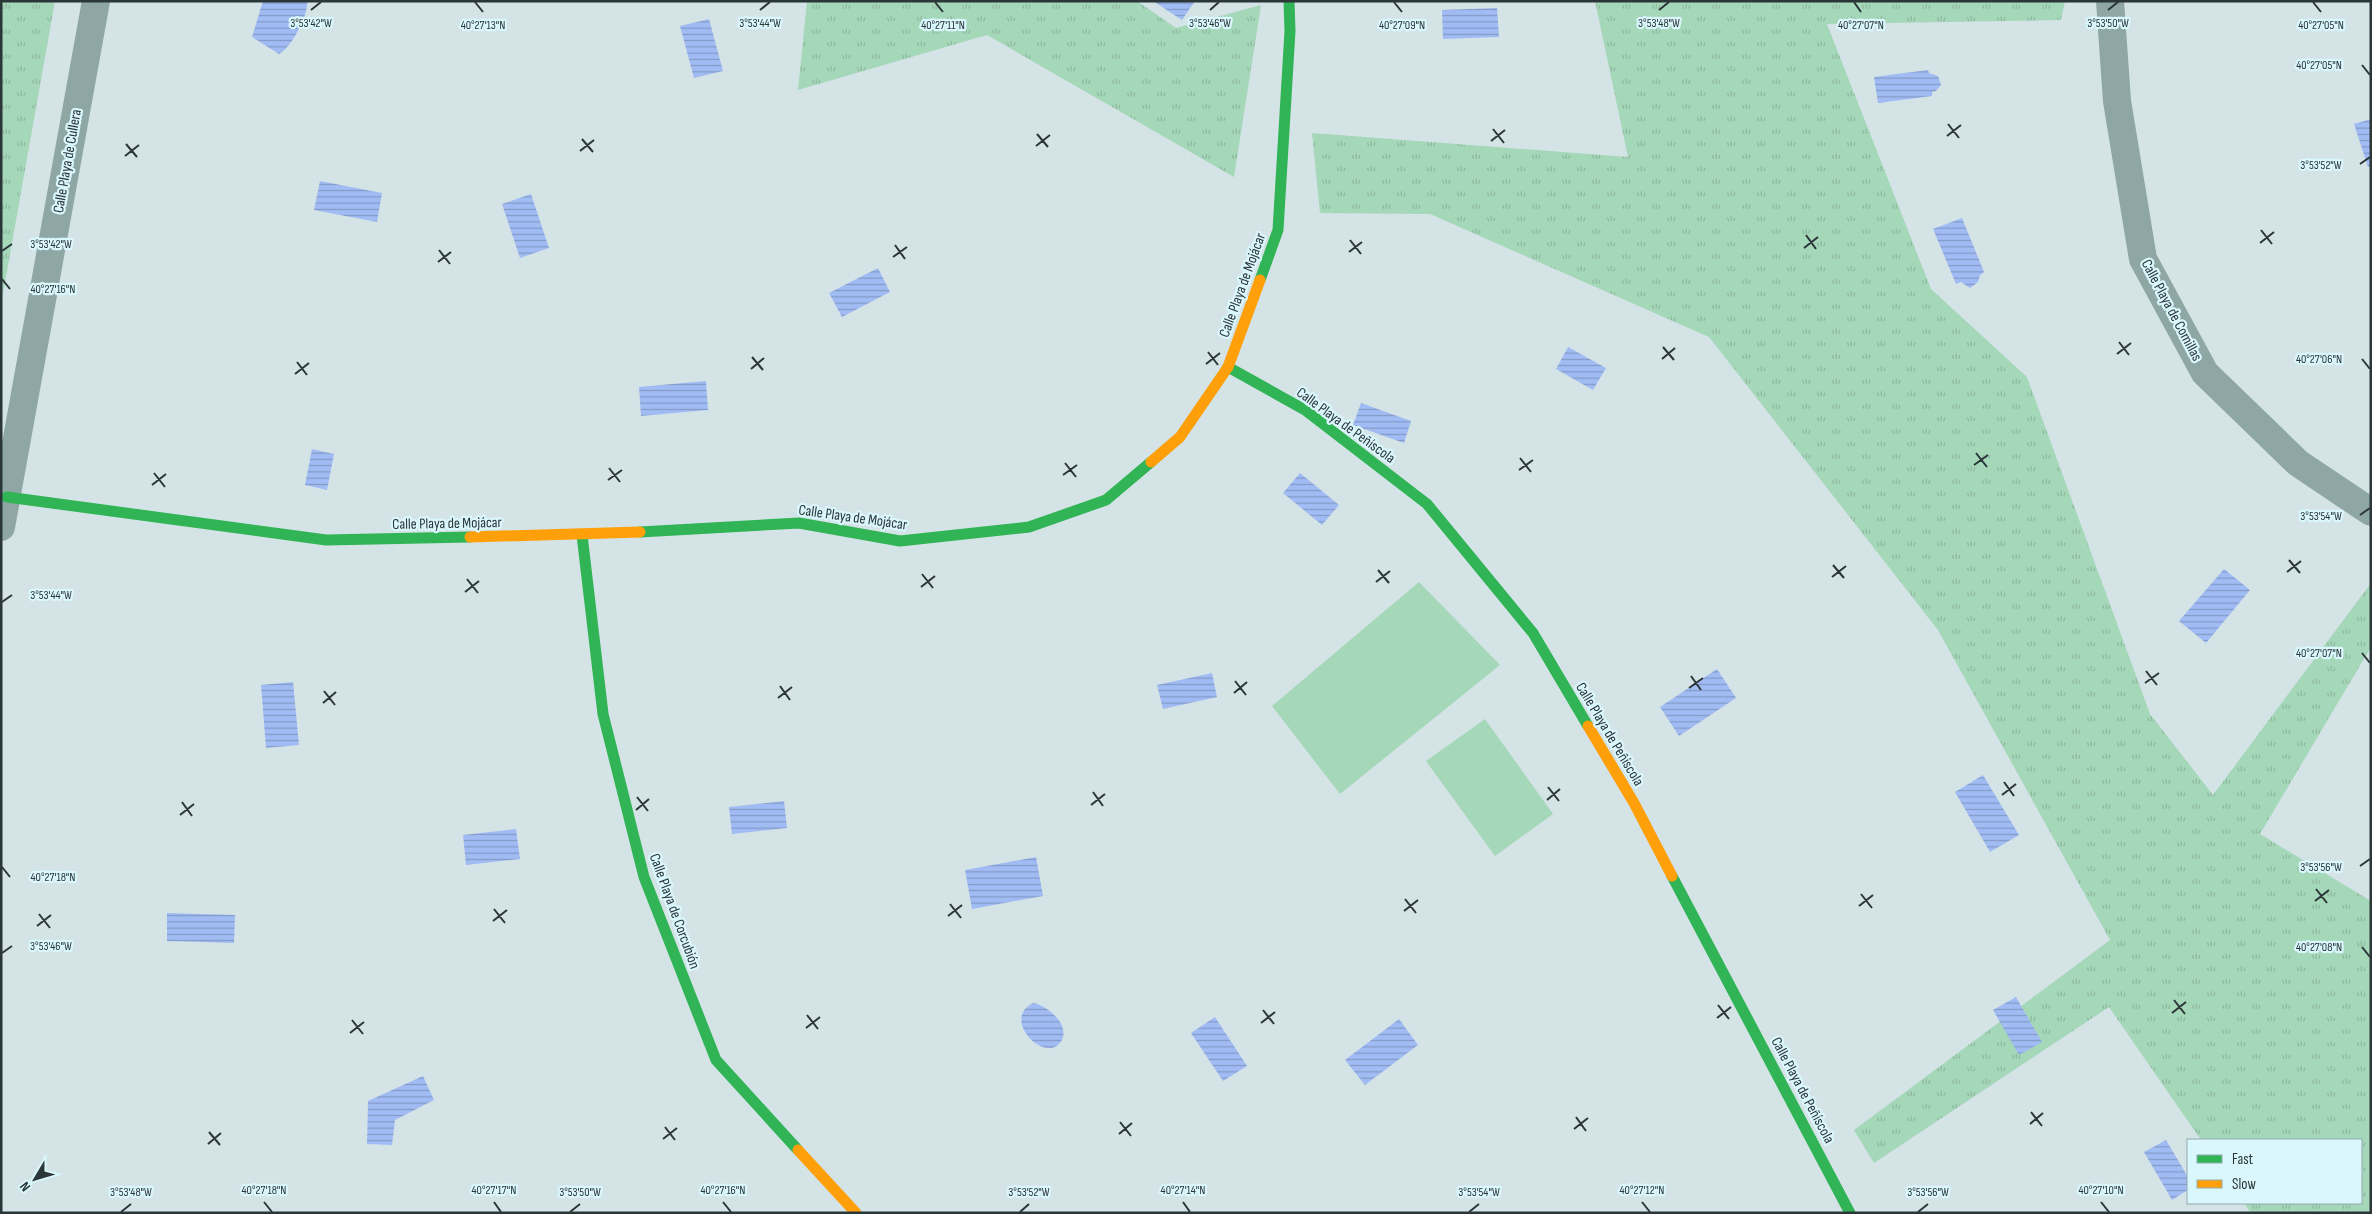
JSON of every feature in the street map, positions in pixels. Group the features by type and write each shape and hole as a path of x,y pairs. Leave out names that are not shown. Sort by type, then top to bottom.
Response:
{"street":[{"name":"Calle Playa de Cullera","path":"1,527 96,1"},
{"name":"Calle Playa de Mojácar","path":"6,496 99,511 326,540 582,535 799,523 900,541 1030,527 1106,500 1180,437 1228,367 1278,230 1290,31 1289,1"},
{"name":"Calle Playa de Comillas","path":"2110,1 2117,100 2143,259 2205,373 2298,463 2371,512"},
{"name":"Calle Playa de Peñíscola","path":"1228,367 1305,410 1427,504 1533,633 1634,803 1850,1213"},
{"name":"Calle Playa de Corcubión","path":"582,535 603,714 641,868 716,1060 856,1213"}],"green space":[{"path":"1,1 55,1 1,305"},
{"path":"807,1 1137,1 1176,28 1261,5 1234,177 987,35 798,90"},
{"path":"1595,1 2065,1 2061,20 1827,24 1931,289 2027,377 2150,714 2213,795 2371,583 2371,647 2260,834 2371,901 2371,1213 2251,1213 2245,1204 2362,1204 2362,1139 2200,1139 2109,1007 1874,1163 1854,1130 2110,940 1938,630 1709,337 1430,214 1320,213 1312,133 1628,157"},
{"path":"1419,582 1500,665 1340,794 1272,706"},
{"path":"1485,719 1553,814 1495,856 1426,761"}],"water":[{"path":"263,1 307,1 305,14 294,38 284,51 279,54 252,37"},
{"path":"1153,1 1195,1 1182,20"},
{"path":"1497,8 1499,37 1443,39 1442,10"},
{"path":"709,19 723,71 694,78 680,26"},
{"path":"1928,70 1929,73 1938,76 1941,85 1936,91 1932,92 1932,96 1878,103 1874,77"},
{"path":"2371,119 2371,166 2368,167 2354,124"},
{"path":"320,181 382,193 377,222 314,210"},
{"path":"531,194 549,248 520,258 502,204"},
{"path":"1962,218 1984,272 1980,275 1978,282 1970,288 1961,282 1956,284 1933,229"},
{"path":"878,268 890,292 842,317 829,293"},
{"path":"1568,347 1606,368 1593,390 1556,369"},
{"path":"706,381 708,410 641,416 639,387"},
{"path":"1361,403 1411,421 1404,443 1353,425"},
{"path":"312,449 334,454 327,490 305,485"},
{"path":"1300,473 1339,505 1322,525 1283,493"},
{"path":"2224,569 2250,590 2206,643 2179,621"},
{"path":"1717,669 1736,698 1679,736 1660,707"},
{"path":"1212,673 1217,697 1163,709 1157,685"},
{"path":"293,682 299,745 266,748 261,685"},
{"path":"1983,775 2019,835 1990,852 1955,792"},
{"path":"784,801 787,828 732,834 729,807"},
{"path":"516,829 520,859 466,865 463,835"},
{"path":"1036,857 1043,896 972,909 965,870"},
{"path":"167,913 235,915 234,943 167,941"},
{"path":"2016,997 2042,1042 2019,1055 1993,1010"},
{"path":"1033,1003 1046,1008 1057,1018 1061,1025 1063,1038 1059,1044 1052,1048 1035,1043 1023,1028 1021,1019 1024,1010"},
{"path":"1215,1017 1247,1066 1223,1081 1191,1033"},
{"path":"1399,1019 1418,1045 1365,1085 1345,1060"},
{"path":"423,1076 434,1100 395,1120 392,1145 367,1144 368,1101"},
{"path":"2166,1140 2187,1175 2187,1191 2172,1200 2144,1152"}],"traffic: fast":[{"path":"1260,280 1278,230 1290,31 1289,1"},
{"path":"1228,367 1305,410 1427,504 1533,633 1588,726"},
{"path":"640,532 799,523 900,541 1029,527 1106,500 1151,462"},
{"path":"7,497 326,540 470,537"},
{"path":"582,535 603,714 644,877 716,1060 798,1150"},
{"path":"1672,876 1850,1213"}],"traffic: slow":[{"path":"1151,462 1180,437 1228,367 1260,280"},
{"path":"470,537 640,532"},
{"path":"1588,726 1634,803 1672,876"},
{"path":"798,1150 856,1213"}]}
